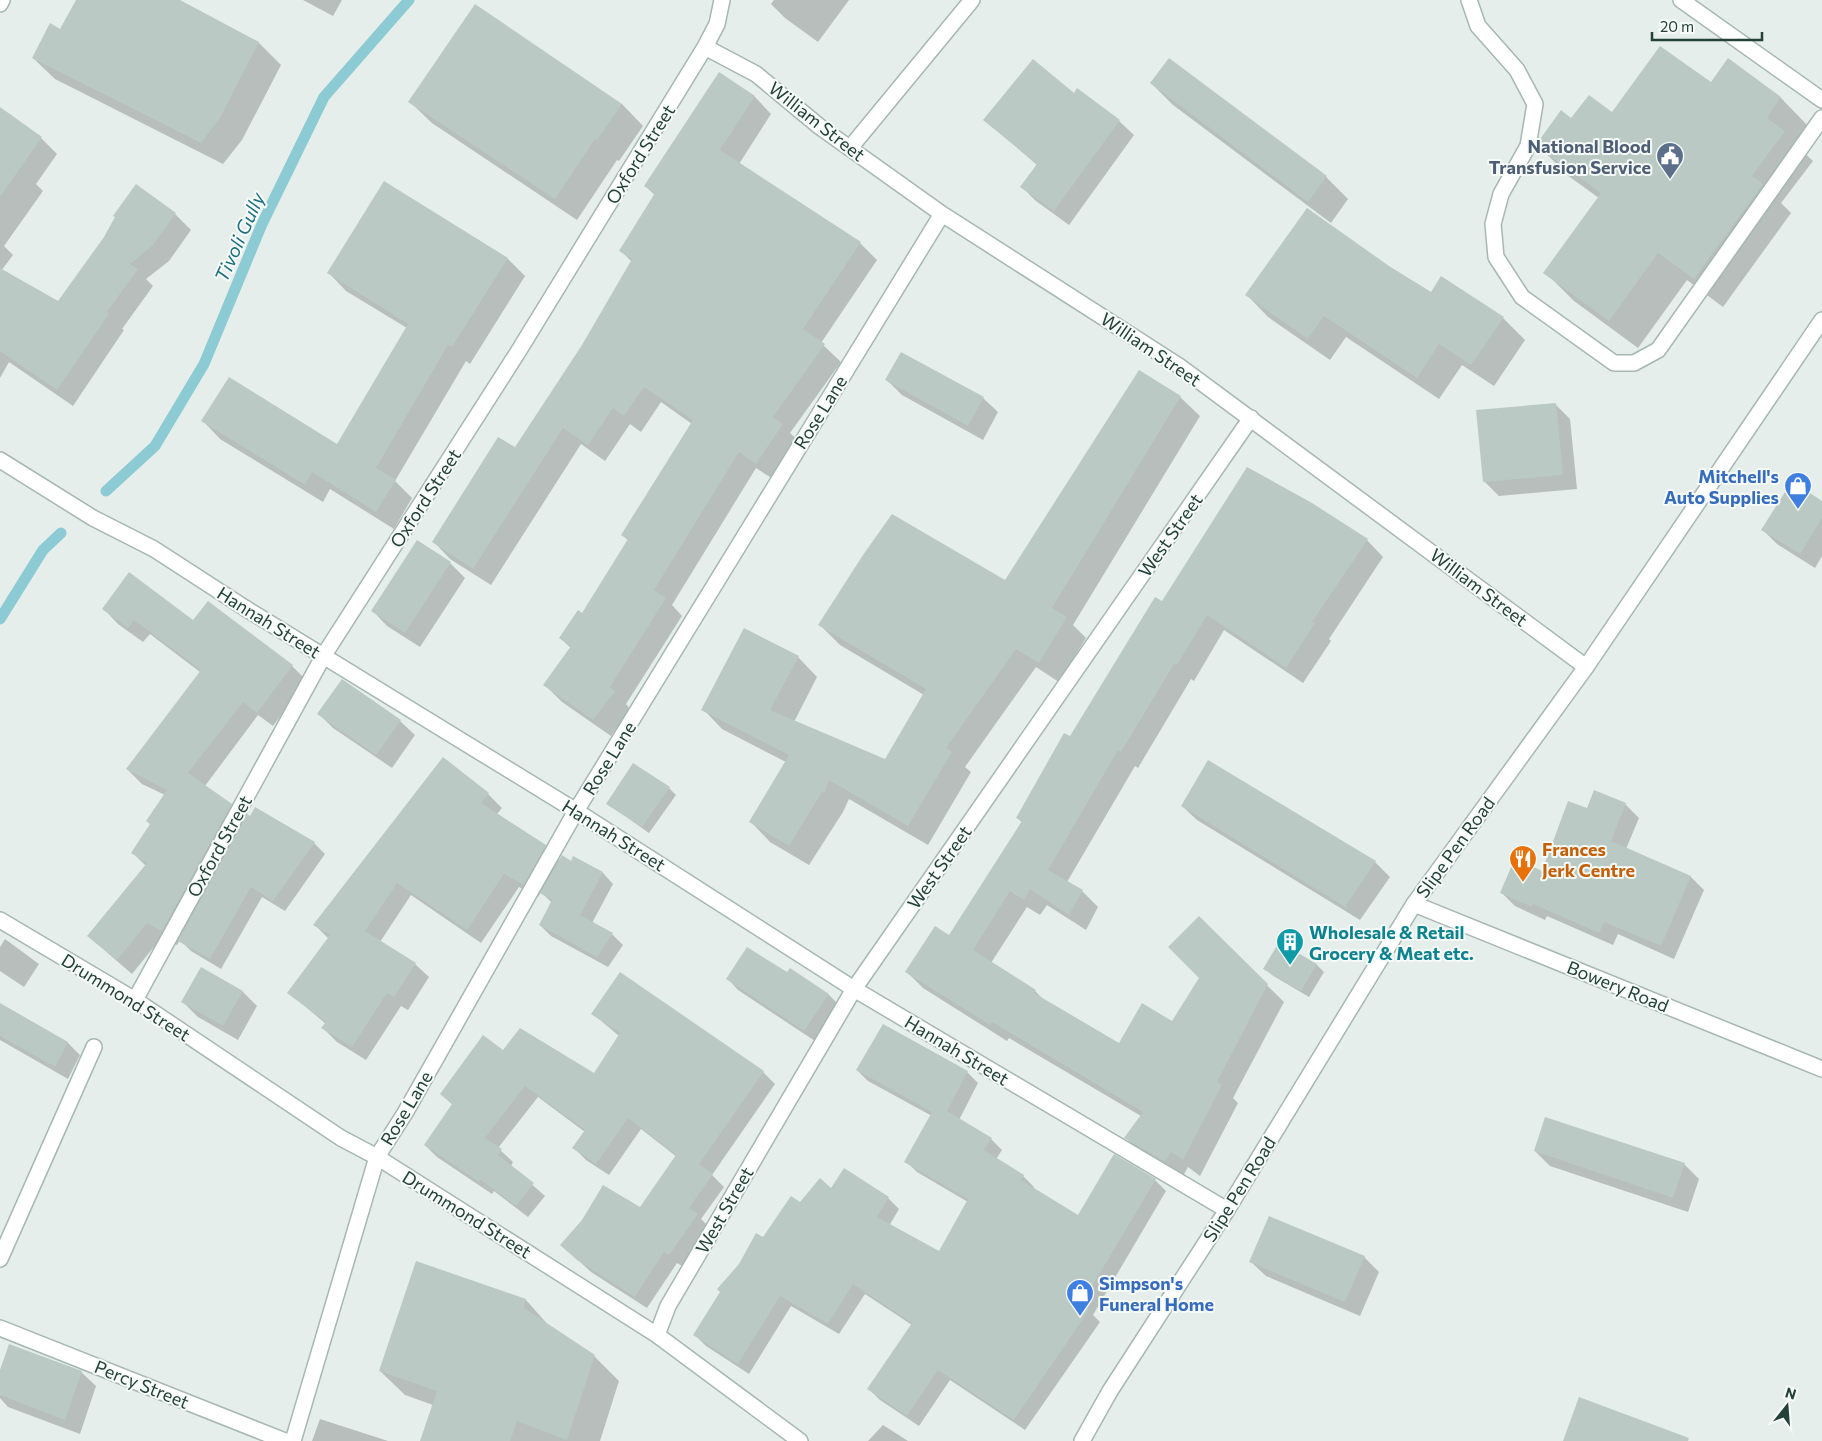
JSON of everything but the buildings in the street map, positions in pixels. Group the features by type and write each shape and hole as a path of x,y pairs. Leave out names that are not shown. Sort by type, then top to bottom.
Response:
{"street":[{"path":"0,4 2,0"},
{"name":"Oxford Street","path":"135,1000 324,655 518,352 705,47 717,24 722,0"},
{"path":"850,148 972,0"},
{"path":"1469,0 1478,26 1517,70 1535,104 1528,146 1500,194 1493,224 1496,257 1522,297 1614,363 1634,363 1658,350 1822,118"},
{"path":"1681,0 1822,100"},
{"name":"William Street","path":"705,47 756,74 820,127 942,214 1179,366 1586,667"},
{"name":"Rose Lane","path":"293,1441 377,1157 405,1112 576,811 942,214"},
{"name":"Slipe Pen Road","path":"1082,1441 1110,1391 1227,1210 1414,904 1586,667 1822,320"},
{"name":"West Street","path":"657,1335 668,1306 854,988 1251,418"},
{"name":"Hannah Street","path":"0,460 93,518 154,549 245,608 576,811 854,988 1227,1210"},
{"name":"Bowery Road","path":"1414,904 1822,1069"},
{"name":"Drummond Street","path":"0,920 135,1000 341,1138 377,1157 657,1335 800,1441"},
{"path":"0,1259 94,1047"},
{"name":"Percy Street","path":"0,1328 285,1441"}],"waterway":[{"name":"Tivoli Gully","path":"106,491 155,446 204,364 262,224 324,97 409,0"},
{"name":"Tivoli Gully","path":"0,619 43,550 61,533"}],"place":[{"name":"National Blood Transfusion Service","path":"1670,180"},
{"name":"Mitchell's Auto Supplies","path":"1798,510"},
{"name":"Frances Jerk Centre","path":"1523,883"},
{"name":"Wholesale & Retail Grocery & Meat etc.","path":"1290,966"},
{"name":"Simpson's Funeral Home","path":"1080,1317"}]}
